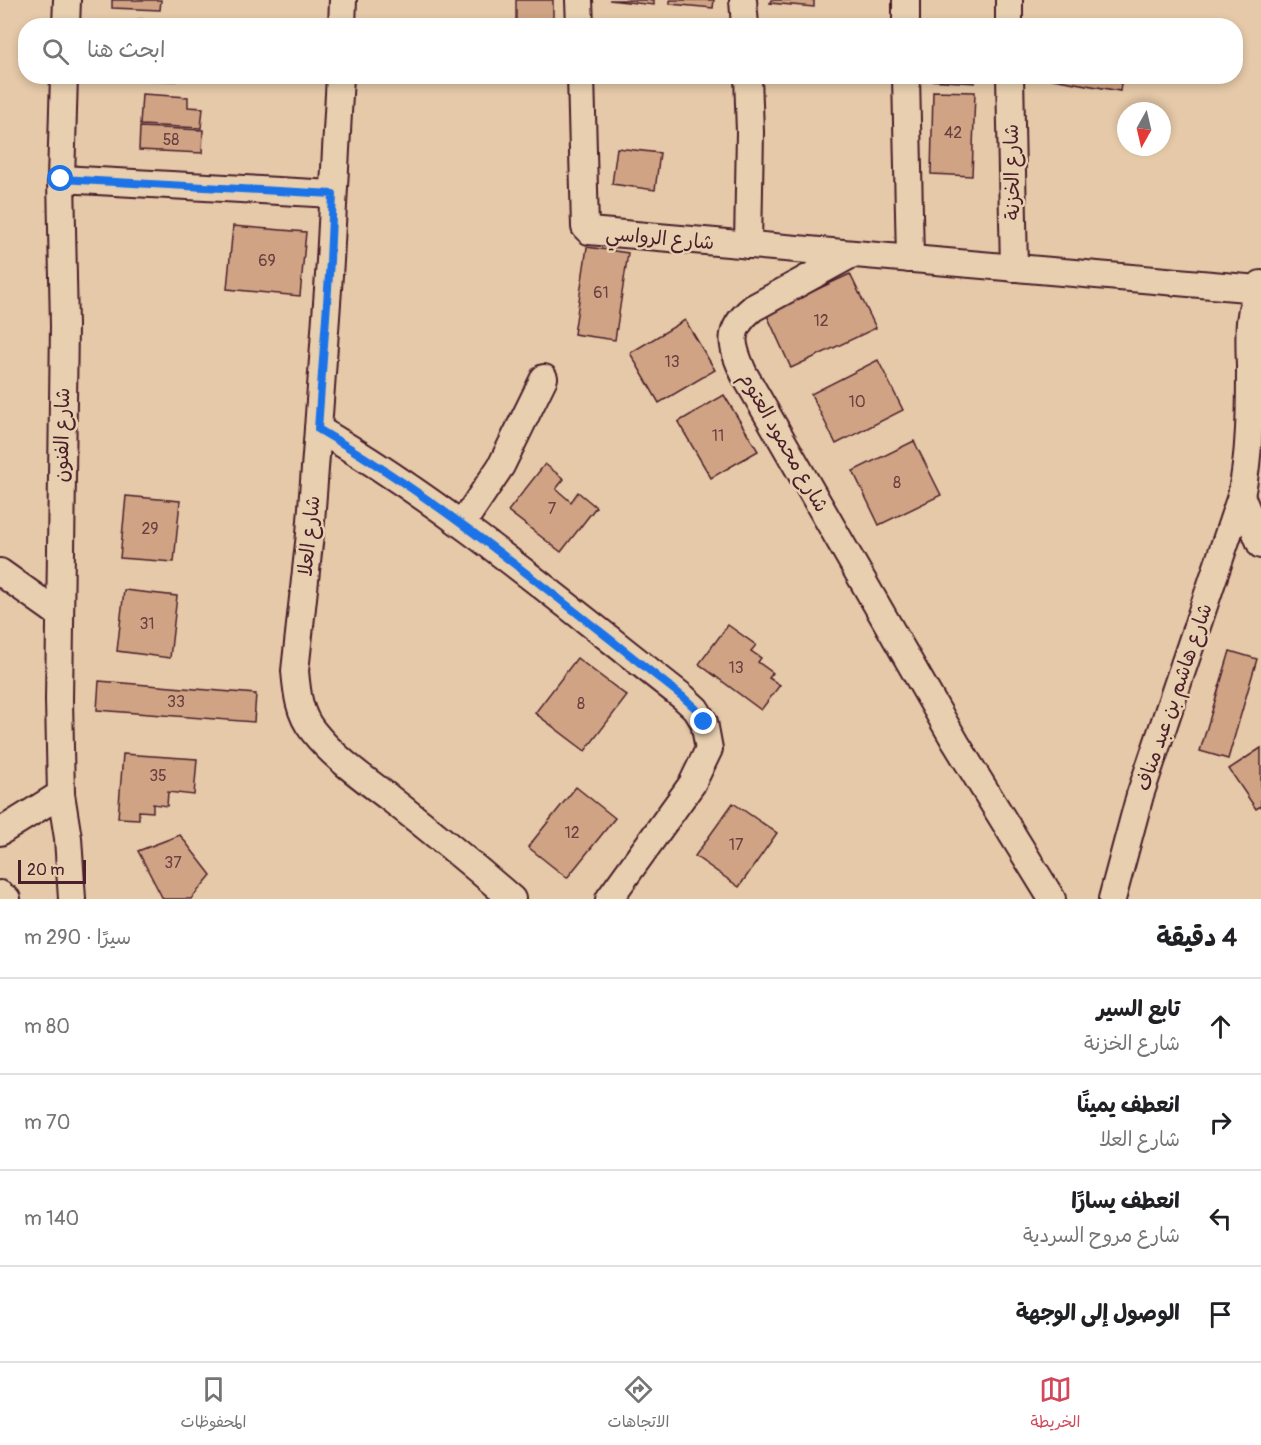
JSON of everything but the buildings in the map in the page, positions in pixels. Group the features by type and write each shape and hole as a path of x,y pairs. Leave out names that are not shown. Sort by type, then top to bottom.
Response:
{"street":[{"path":"66,18 67,0"},
{"path":"342,18 343,0"},
{"path":"579,0 580,18"},
{"path":"743,0 744,18"},
{"path":"906,0 906,18"},
{"path":"1009,0 1009,18"},
{"name":"شارع الفنون","path":"64,84 61,179 64,326 59,614 61,794 68,838 72,899"},
{"name":"شارع العلا","path":"340,84 318,429 310,534 295,671 301,711 312,731 339,758 446,842 512,899"},
{"name":"شارع الرواسي","path":"581,84 587,230 852,254"},
{"path":"747,84 750,132 748,245"},
{"path":"906,84 910,259"},
{"name":"شارع الخزنة","path":"1010,84 1014,268"},
{"path":"61,179 333,194"},
{"path":"852,254 1260,287"},
{"name":"شارع محمود العتوم","path":"852,254 753,308 740,320 735,329 735,355 956,743 1052,899"},
{"name":"شارع هاشم بن عبد مناف","path":"1112,899 1140,795 1241,496 1248,455 1250,313 1260,287"},
{"path":"462,524 501,466 544,378"},
{"path":"318,429 396,476 462,524 696,709 704,722 709,749 692,784 609,899"},
{"path":"1241,496 1261,545"},
{"path":"0,572 59,614"},
{"path":"0,832 61,794"},
{"path":"0,894 7,899"}],"route":[{"path":"61,179 333,194 318,429 396,476 462,524 683,697 696,709 704,722"}]}
